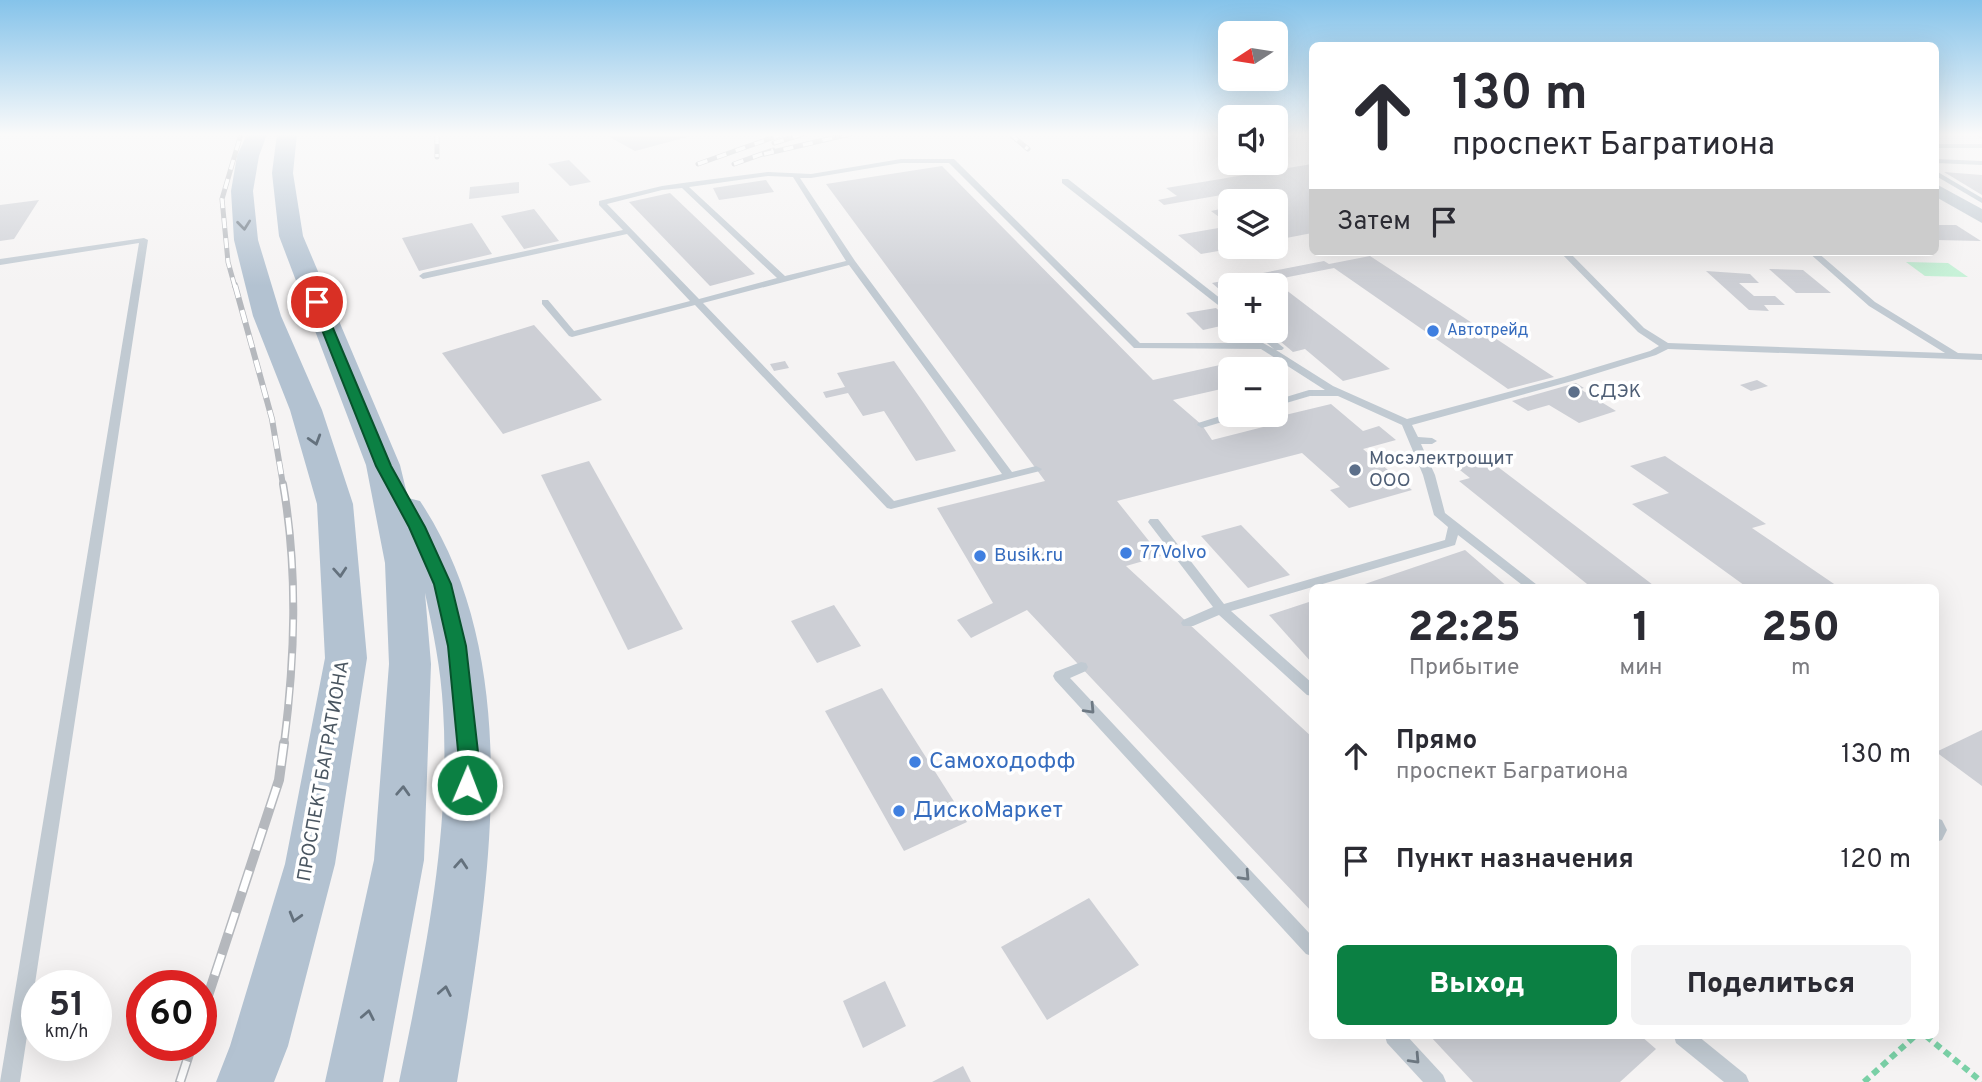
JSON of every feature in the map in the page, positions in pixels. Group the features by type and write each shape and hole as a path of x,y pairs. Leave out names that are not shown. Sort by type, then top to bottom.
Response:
{"main road":[{"name":"ПРОСПЕКТ БАГРАТИОНА","path":"243,184 246,240 267,316 306,410 335,504 346,658 310,864 247,1070"},
{"path":"284,184 291,236 383,466 417,527 442,584 457,646 469,761 456,932 428,1082"},
{"path":"354,1082 399,860 410,664 404,563 383,466"}],"street":[{"path":"1939,191 1982,217"}],"lane":[{"path":"687,184 603,203 891,505 1036,469"},
{"path":"800,184 851,262 1009,476"},
{"path":"975,184 1138,346 1263,346 1337,393 1383,409 1406,423 1429,475 1440,515 1530,584"},
{"path":"1069,184 1218,301"},
{"path":"1955,184 1982,201"},
{"path":"683,185 783,279"},
{"path":"423,276 629,231"},
{"path":"0,262 145,240 10,1082"},
{"path":"1568,256 1641,330 1666,346"},
{"path":"1817,256 1872,304 1958,356"},
{"path":"545,302 572,334 851,262"},
{"path":"1272,343 1337,393"},
{"path":"1406,423 1568,379 1653,353 1666,346 1982,357"},
{"path":"1288,399 1308,393 1337,393"},
{"path":"1202,425 1218,420"},
{"path":"1413,440 1432,442"},
{"path":"1154,522 1221,609 1309,688"},
{"path":"1188,623 1221,609 1451,542 1454,526"},
{"path":"1081,667 1060,676 1309,945"},
{"path":"1397,1039 1436,1082"},
{"path":"1688,1039 1738,1082"}],"path":[{"path":"1864,1082 1912,1039"},
{"path":"1930,1039 1982,1082"}],"green space":[{"path":"1906,262 1948,263 1968,277 1925,276"}],"building":[{"path":"519,184 519,193 469,199 470,187"},
{"path":"769,184 774,192 719,200 713,188"},
{"path":"826,184 960,184 1153,380 1218,365 1218,390 1173,400 1202,425 1212,440 1263,427 1288,427 1288,414 1331,404 1363,431 1379,426 1396,440 1363,449 1412,490 1349,508 1330,490 1340,487 1302,453 1117,501 1161,556 1126,566 1309,734 1309,909 1027,610 971,638 957,620 993,603 937,508 1045,481"},
{"path":"1187,184 1309,184 1309,234 1288,238 1288,189 1218,189 1218,196 1164,205 1158,200 1177,196 1166,188"},
{"path":"1965,184 1982,184 1982,195"},
{"path":"670,193 755,274 710,286 629,202"},
{"path":"39,200 14,239 0,241 0,205"},
{"path":"534,209 559,241 524,249 501,216"},
{"path":"472,223 492,254 419,271 402,238"},
{"path":"1939,225 1956,225 1981,241 1939,240"},
{"path":"1218,228 1218,251 1201,254 1178,235"},
{"path":"1370,256 1554,377 1508,389 1334,268 1288,277 1288,273 1263,273 1324,261 1329,264"},
{"path":"1769,269 1803,270 1831,293 1796,293"},
{"path":"1706,271 1750,274 1759,283 1739,283 1754,296 1775,296 1785,305 1764,305 1769,311 1749,310"},
{"path":"1288,291 1390,369 1343,381 1305,349 1293,352 1282,343 1288,343"},
{"path":"1216,308 1218,327 1203,330 1186,313"},
{"path":"534,325 602,400 503,434 442,353"},
{"path":"785,361 789,368 774,371 770,364"},
{"path":"894,361 956,451 916,461 884,411 863,416 848,393 826,398 823,392 845,387 837,373"},
{"path":"1757,380 1768,386 1751,391 1740,385"},
{"path":"1576,383 1584,388 1580,389 1616,411 1579,423 1549,405 1528,411 1512,401"},
{"path":"1481,454 1652,584 1587,584 1459,481 1470,478 1451,463"},
{"path":"1665,456 1766,524 1752,528 1834,584 1742,584 1632,504 1669,493 1630,466"},
{"path":"589,461 683,629 628,650 541,475"},
{"path":"1241,525 1290,575 1248,588 1201,536"},
{"path":"1465,550 1504,584 1365,584"},
{"path":"1309,602 1309,660 1269,615"},
{"path":"834,605 861,646 817,663 791,621"},
{"path":"882,688 967,822 904,851 825,711"},
{"path":"1982,730 1982,786 1939,754 1939,751"},
{"path":"1089,898 1139,965 1047,1020 1001,947"},
{"path":"885,981 906,1026 863,1048 843,1001"},
{"path":"1433,1039 1644,1039 1656,1049 1620,1082 1473,1082"},
{"path":"963,1066 971,1082 932,1082"}],"railway":[{"path":"226,184 222,199 228,262 235,287"},
{"path":"235,285 272,419 283,485"},
{"path":"283,484 293,582 291,679 284,744"},
{"path":"216,970 279,780 284,743"},
{"path":"180,1082 187,1061"}],"place":[{"name":"Автотрейд","path":"1433,331"},
{"name":"СДЭК","path":"1574,392"},
{"name":"Мосэлектрощит ООО","path":"1355,470"},
{"name":"77Volvo","path":"1126,553"},
{"name":"Busik.ru","path":"980,556"},
{"name":"Самоходофф","path":"915,762"},
{"name":"ДискоМаркет","path":"899,811"}],"route":[{"path":"317,302 383,466 417,527 442,584 457,646 469,761 467,785"}]}
